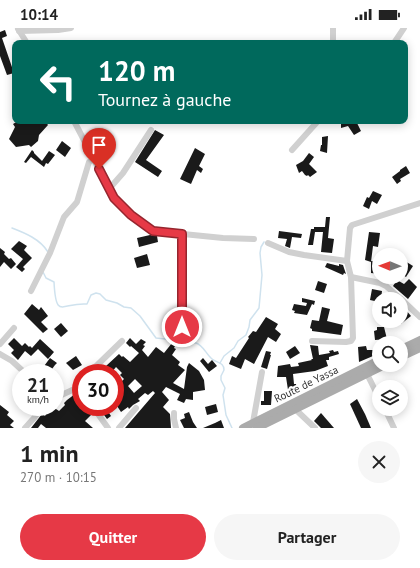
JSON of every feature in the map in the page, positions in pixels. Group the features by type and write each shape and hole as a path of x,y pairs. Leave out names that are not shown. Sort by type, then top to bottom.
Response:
{"main road":[{"path":"408,346 420,340"},
{"path":"408,354 420,348"},
{"name":"Route de Yassa","path":"293,407 372,364"},
{"name":"Route de Yassa","path":"243,428 254,426 372,372"}],"street":[{"path":"18,29 58,30 71,28"},
{"path":"333,28 333,40"},
{"path":"396,40 404,28"},
{"path":"18,29 25,40"},
{"path":"76,124 114,198 126,211 153,231 254,239"},
{"path":"292,150 315,124"},
{"path":"109,189 123,173 151,130"},
{"path":"31,291 50,253 64,217 77,202 89,162 94,159"},
{"path":"312,341 346,342 351,341 353,338 350,277 347,261 350,228 352,225 420,203"},
{"path":"182,234 182,327"},
{"path":"268,243 289,252 347,261"},
{"path":"350,277 380,283 393,292"},
{"path":"408,305 419,314"},
{"path":"0,344 14,328"},
{"path":"98,364 122,341"},
{"path":"0,354 15,364"},
{"path":"254,426 262,372"},
{"path":"367,374 372,384"},
{"path":"293,407 315,428"},
{"path":"119,428 136,408"},
{"path":"174,413 176,428"},
{"path":"25,428 35,416"},
{"path":"99,416 108,428"},
{"path":"388,416 394,428"}],"building":[{"path":"5,30 7,36 2,38 12,67 12,74 7,75 0,56 0,32"},
{"path":"13,124 48,125 39,135 38,141 31,147 29,145 16,147 9,139 15,127"},
{"path":"341,124 358,124 361,131 354,135 348,126 341,128"},
{"path":"155,130 164,135 146,160 162,171 158,177 135,162"},
{"path":"328,136 327,153 320,151 322,137"},
{"path":"62,141 71,148 65,157 56,150"},
{"path":"195,148 205,154 199,166 203,169 201,173 197,170 191,184 180,179"},
{"path":"32,150 42,161 49,151 55,155 48,164 46,163 44,167 31,157 26,163 24,162"},
{"path":"309,153 314,157 309,164 317,172 310,177 305,175 302,171 299,173 296,165 303,161"},
{"path":"406,166 410,173 400,179 401,181 397,184 392,177"},
{"path":"373,191 382,195 377,204 372,201 369,209 363,206 367,197 369,198"},
{"path":"326,217 330,217 328,238 334,239 332,253 321,252 323,232 315,232 313,245 308,245 311,229 314,229 314,227 325,227"},
{"path":"279,231 302,234 301,238 292,237 290,248 285,246 287,239 278,238"},
{"path":"369,232 380,233 378,247 373,246 372,248 371,262 365,260"},
{"path":"150,235 157,236 158,242 139,247 137,238"},
{"path":"19,241 27,246 24,250 32,258 23,267 25,269 22,272 16,267 23,259 11,249"},
{"path":"0,248 5,252 4,254 9,259 11,258 16,264 11,269 4,262 0,267"},
{"path":"147,254 150,265 137,268 134,258"},
{"path":"371,261 372,273 371,273"},
{"path":"327,263 339,266 339,264 343,265 346,274 344,273 343,275 325,267"},
{"path":"408,263 413,266 408,274"},
{"path":"409,279 417,287 408,299 408,292 400,292 393,286 394,284 408,284"},
{"path":"318,281 327,284 324,293 315,290"},
{"path":"372,289 382,291 372,292 372,300 370,300"},
{"path":"302,298 315,301 307,315 294,313 295,311 292,310 294,304 306,306 307,303 302,302"},
{"path":"32,304 39,310 41,307 48,316 41,322 48,329 43,333 24,314"},
{"path":"322,307 330,309 327,321 343,325 341,335 312,331 310,328 312,320 319,321"},
{"path":"266,317 278,324 275,329 281,334 276,342 268,337 254,364 245,359 241,369 229,364 232,356 236,358 249,338 248,337 253,331 256,332"},
{"path":"61,323 68,331 61,337 54,329"},
{"path":"377,328 384,328 386,336 375,336 374,331 377,330"},
{"path":"14,338 22,346 25,343 32,348 40,339 54,352 48,359 38,349 31,356 25,351 18,360 11,353 14,350 8,344"},
{"path":"130,338 136,344 141,339 146,342 143,345 145,346 142,350 148,357 156,347 164,353 172,343 176,349 172,355 180,362 178,365 185,370 173,383 184,389 187,367 189,363 199,371 204,380 205,390 193,392 193,400 186,399 184,403 177,400 180,394 166,387 162,392 169,400 163,407 170,414 171,428 125,428 155,393 153,391 148,395 145,393 138,399 140,401 129,409 128,407 124,410 124,364 108,364 119,354 130,362 139,353 131,346 130,347 126,343","holes":["135,379 142,386 134,393 128,386"]},
{"path":"310,345 318,346 319,355 330,353 329,351 333,350 334,352 338,351 339,354 329,357 329,360 326,360 328,366 315,371 293,374 294,384 296,384 297,390 288,390 286,377 277,377 278,366 290,364 291,367 299,366 298,363 312,360"},
{"path":"295,346 300,353 290,359 286,352"},
{"path":"366,346 367,350 372,350 372,356 359,362 358,347"},
{"path":"266,351 271,352 267,369 261,367"},
{"path":"76,356 81,364 72,364 72,369 66,363"},
{"path":"50,358 57,363 56,364 46,364"},
{"path":"203,358 208,364 212,360 217,366 209,372 200,361"},
{"path":"264,391 272,391 271,405 261,405 261,401 264,401"},
{"path":"72,396 72,416 90,416 85,421 93,428 46,428 41,424 38,428 31,428 40,416 64,416 64,403"},
{"path":"357,399 371,428 361,428 350,404"},
{"path":"216,404 218,412 207,415 205,407"},
{"path":"0,405 9,412 7,415 14,421 10,425 14,428 0,428"},
{"path":"189,412 197,428 184,428 180,420 185,418 184,414"},
{"path":"321,413 334,428 321,428 314,421"},
{"path":"221,420 224,428 203,428 215,423"}],"waterway":[{"path":"12,228 37,240 48,252"},
{"path":"220,363 224,356 246,335 250,320 259,308 262,275 260,253 264,242"},
{"path":"43,272 46,278 54,282 56,302 59,306 62,307 87,304 91,295 96,293 100,294 106,300 131,308 140,316 156,338 171,338 178,343 192,342 201,346 212,359 222,364 224,367 221,380 225,388 223,395 226,415 232,428"}],"route":[{"path":"99,169 114,198 131,215 153,231 182,234 182,327"}]}
